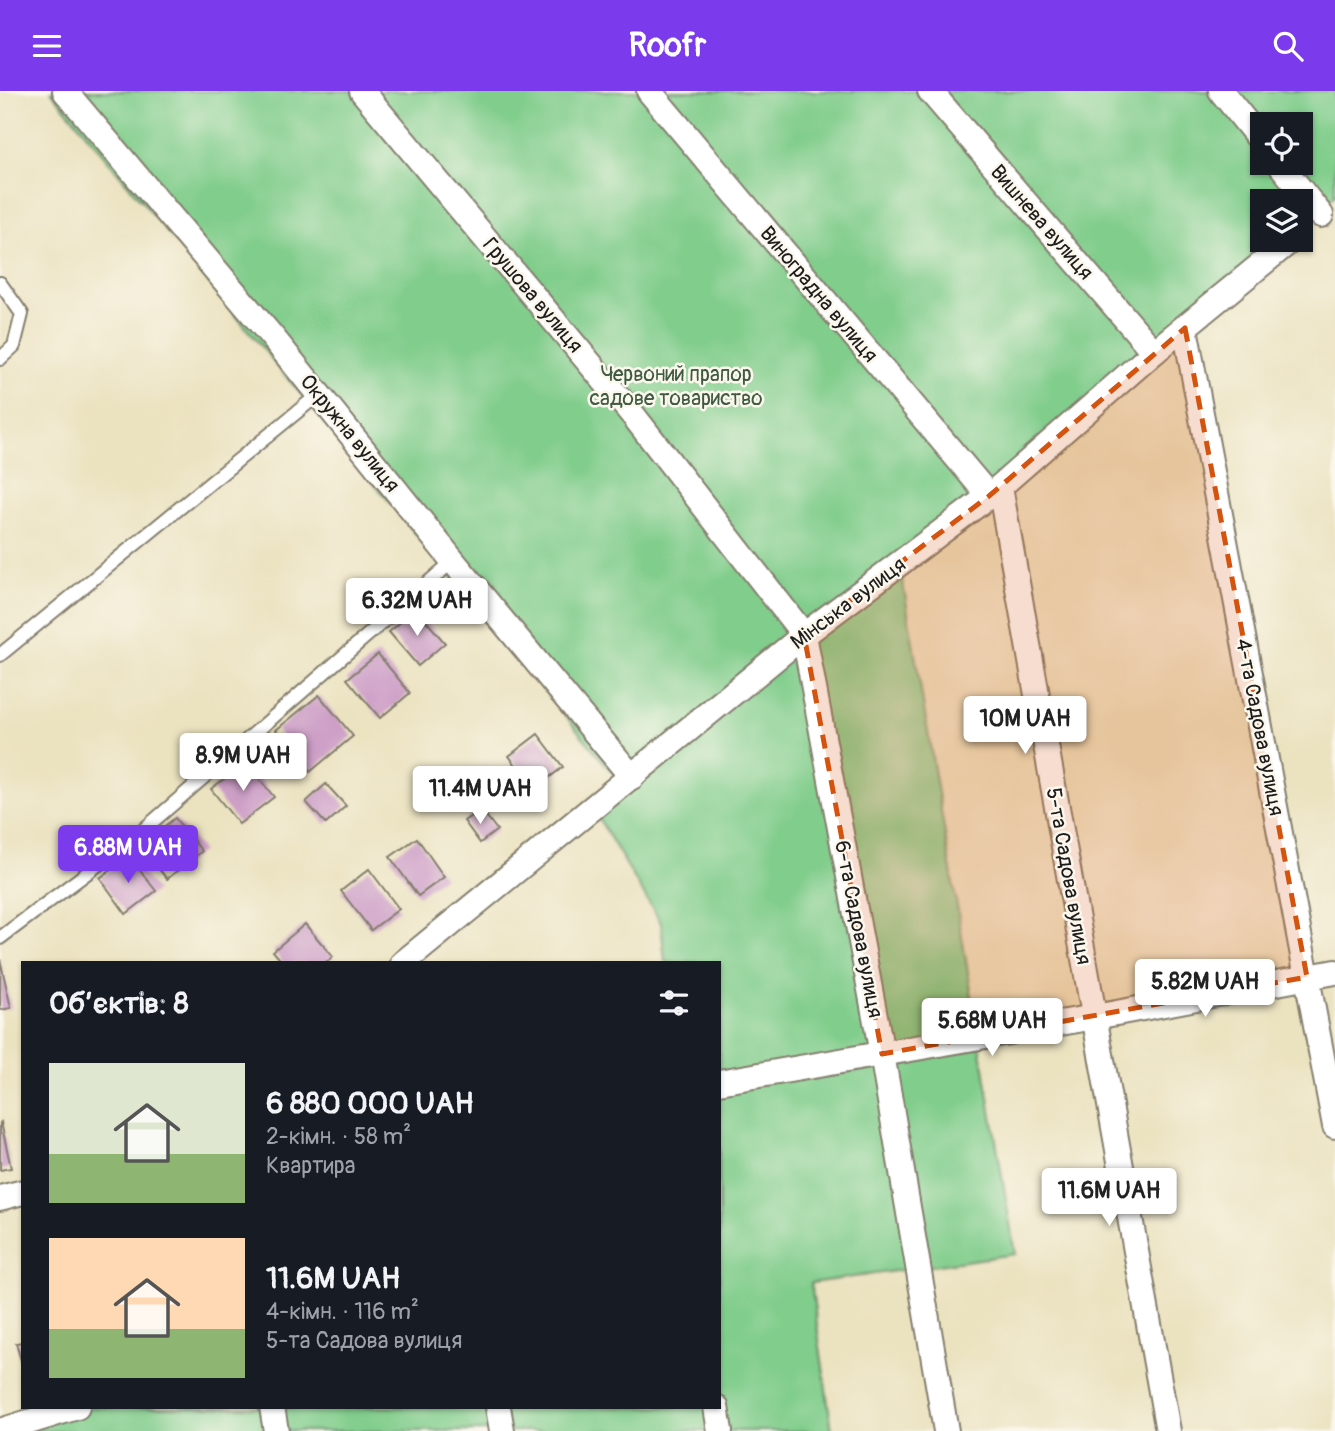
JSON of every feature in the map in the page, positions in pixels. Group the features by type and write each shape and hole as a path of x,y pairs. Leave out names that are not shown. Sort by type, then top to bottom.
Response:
{"street":[{"name":"Окружна вулиця","path":"65,91 319,394 632,777"},
{"name":"Грушова вулиця","path":"362,91 633,415 804,635"},
{"name":"Виноградна вулиця","path":"649,91 994,491"},
{"name":"Вишнева вулиця","path":"930,91 1154,352"},
{"path":"1221,91 1250,127"},
{"path":"1292,175 1328,209 1313,221"},
{"name":"Мінська вулиця","path":"405,961 804,635 994,491 1154,352 1277,252"},
{"name":"4-та Садова вулиця","path":"1185,328 1335,1126"},
{"name":"5-та Садова вулиця","path":"994,491 1095,1017 1168,1431"},
{"name":"6-та Садова вулиця","path":"804,635 882,1054 946,1431"},
{"path":"721,1082 1095,1017 1335,972"},
{"path":"0,1198 21,1193"},
{"path":"272,1409 275,1431"},
{"path":"498,1409 502,1431"},
{"path":"716,1409 720,1431"},
{"path":"0,1431 63,1417"}],"lane":[{"path":"0,282 22,314 14,346 0,359"},
{"path":"0,655 319,394"},
{"path":"0,938 135,837 453,561"}],"highlighted area":[{"path":"1185,328 1307,977 882,1054 804,635 989,496"}],"green space":[{"name":"Червоний прапор садове товариство","path":"51,91 1335,91 1335,195 1313,213 1313,189 1250,189 1250,252 1268,252 902,577 1015,1254 811,1283 832,1431 0,1431 52,1409 721,1409 721,961 665,961 661,923 596,814 617,778"}],"building":[{"path":"416,609 445,643 418,666 389,632"},
{"path":"378,654 410,693 380,718 347,679"},
{"path":"319,695 353,736 310,772 276,730"},
{"path":"538,734 563,767 534,789 509,756"},
{"path":"246,762 274,797 239,824 211,789"},
{"path":"326,784 346,806 326,824 306,802"},
{"path":"481,809 497,830 480,843 464,821"},
{"path":"175,818 202,851 167,879 140,846"},
{"path":"417,838 444,877 418,896 390,857"},
{"path":"129,856 156,891 126,914 100,878"},
{"path":"369,869 399,909 371,930 341,891"},
{"path":"305,924 333,957 328,961 281,961 273,951"},
{"path":"0,959 11,1008 0,1010"},
{"path":"0,1123 11,1168 0,1170"},
{"path":"21,1342 21,1360 16,1343"}]}
